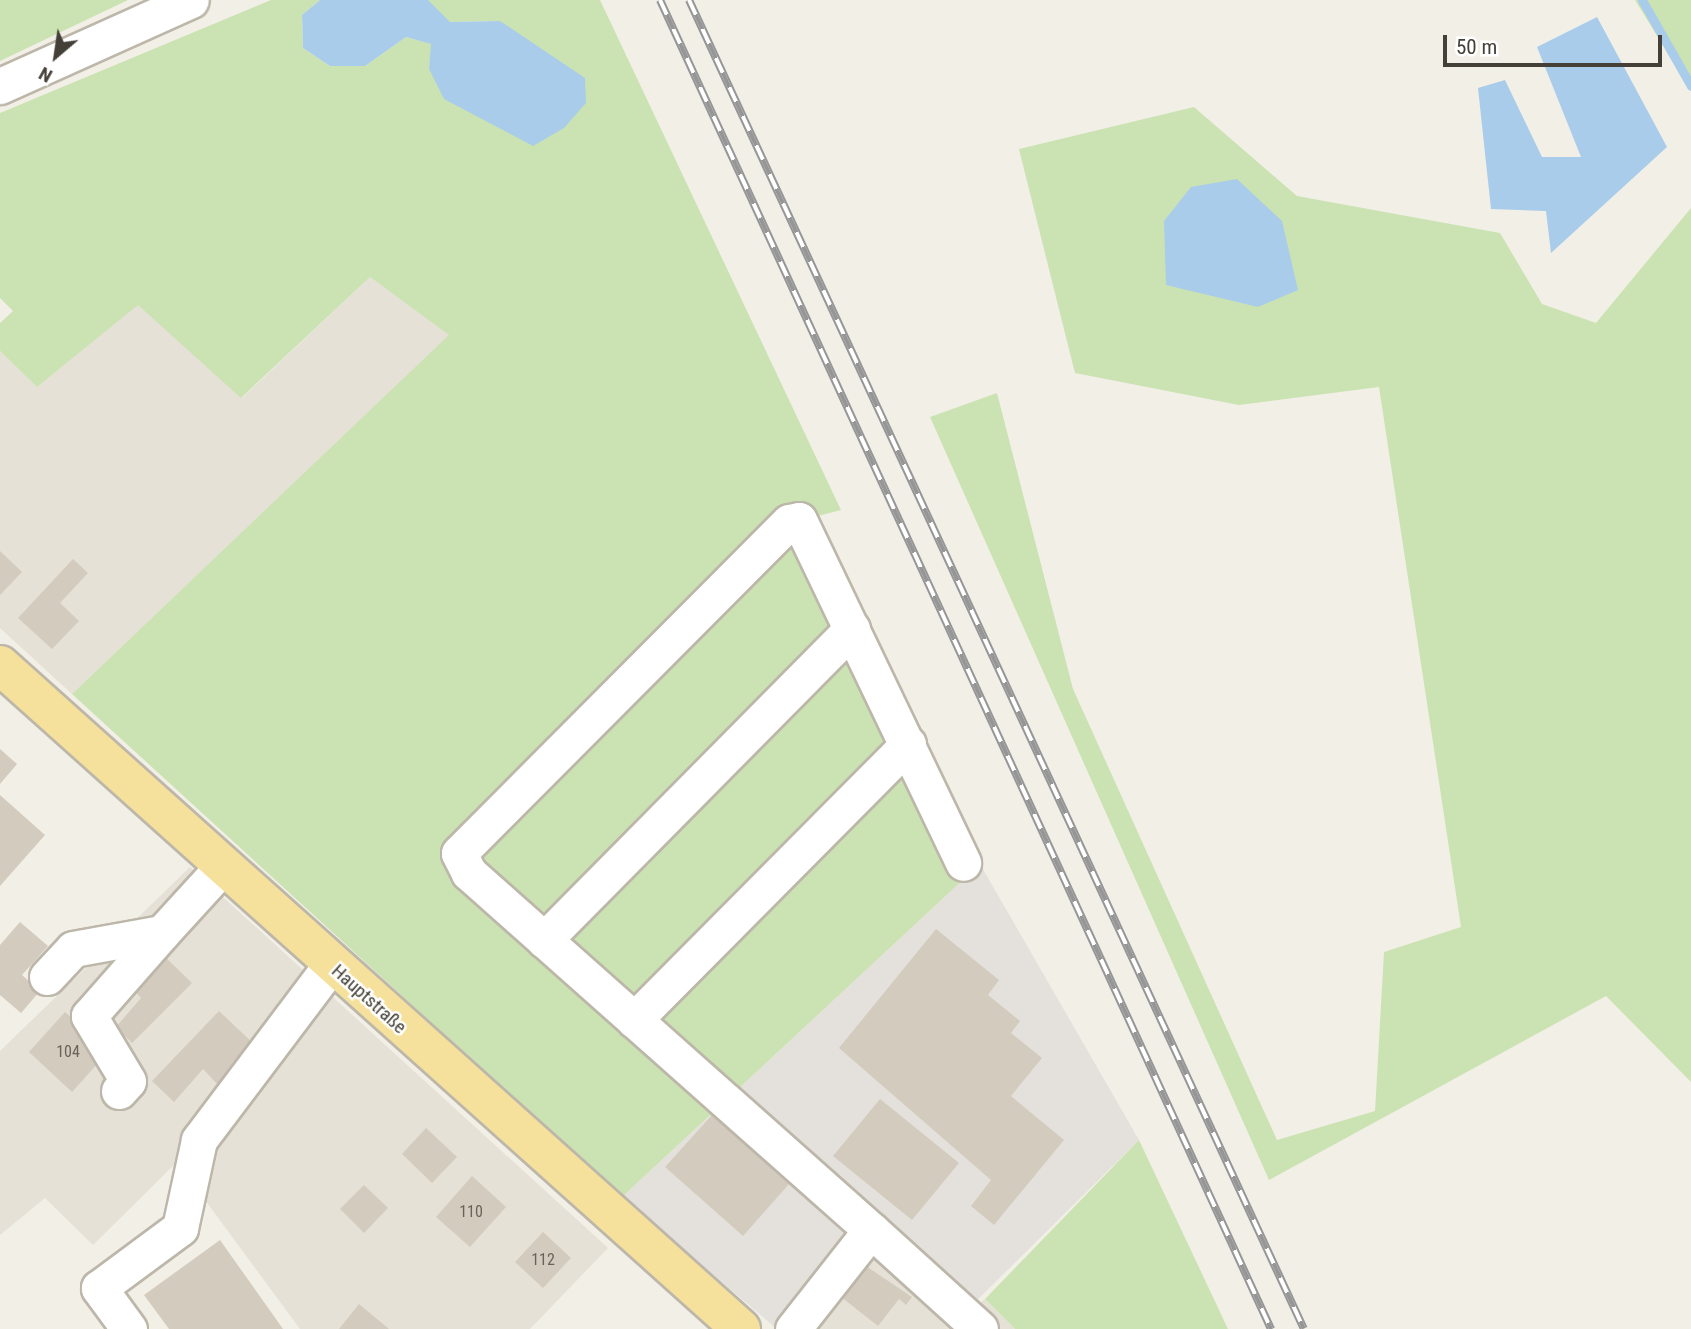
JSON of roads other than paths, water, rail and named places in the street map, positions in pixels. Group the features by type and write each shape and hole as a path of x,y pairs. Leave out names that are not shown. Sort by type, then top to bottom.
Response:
{"main road":[{"name":"Hauptstraße","path":"0,665 331,965 741,1329"}],"street":[{"path":"0,86 191,0"},
{"path":"963,863 799,520 789,522 459,853 469,873 980,1329"},
{"path":"544,940 852,629"},
{"path":"634,1020 908,744"},
{"path":"119,1091 128,1081 89,1016 224,866"},
{"path":"47,977 73,948 162,933"},
{"path":"129,1329 99,1288 180,1228 199,1140 331,965"},
{"path":"793,1329 871,1230"}],"water":[{"path":"320,0 428,0 450,22 500,21 585,78 586,103 564,128 533,146 444,99 429,69 431,44 406,37 365,66 330,66 303,48 302,15"},
{"path":"1597,17 1667,147 1551,253 1546,211 1491,209 1478,88 1505,80 1542,157 1581,157 1537,47"},
{"path":"1237,179 1282,221 1298,290 1258,307 1166,285 1164,221 1191,187"}],"waterway":[{"path":"1642,0 1691,86"}],"railway":[{"path":"660,0 1271,1329"},
{"path":"689,0 1304,1329"}]}
